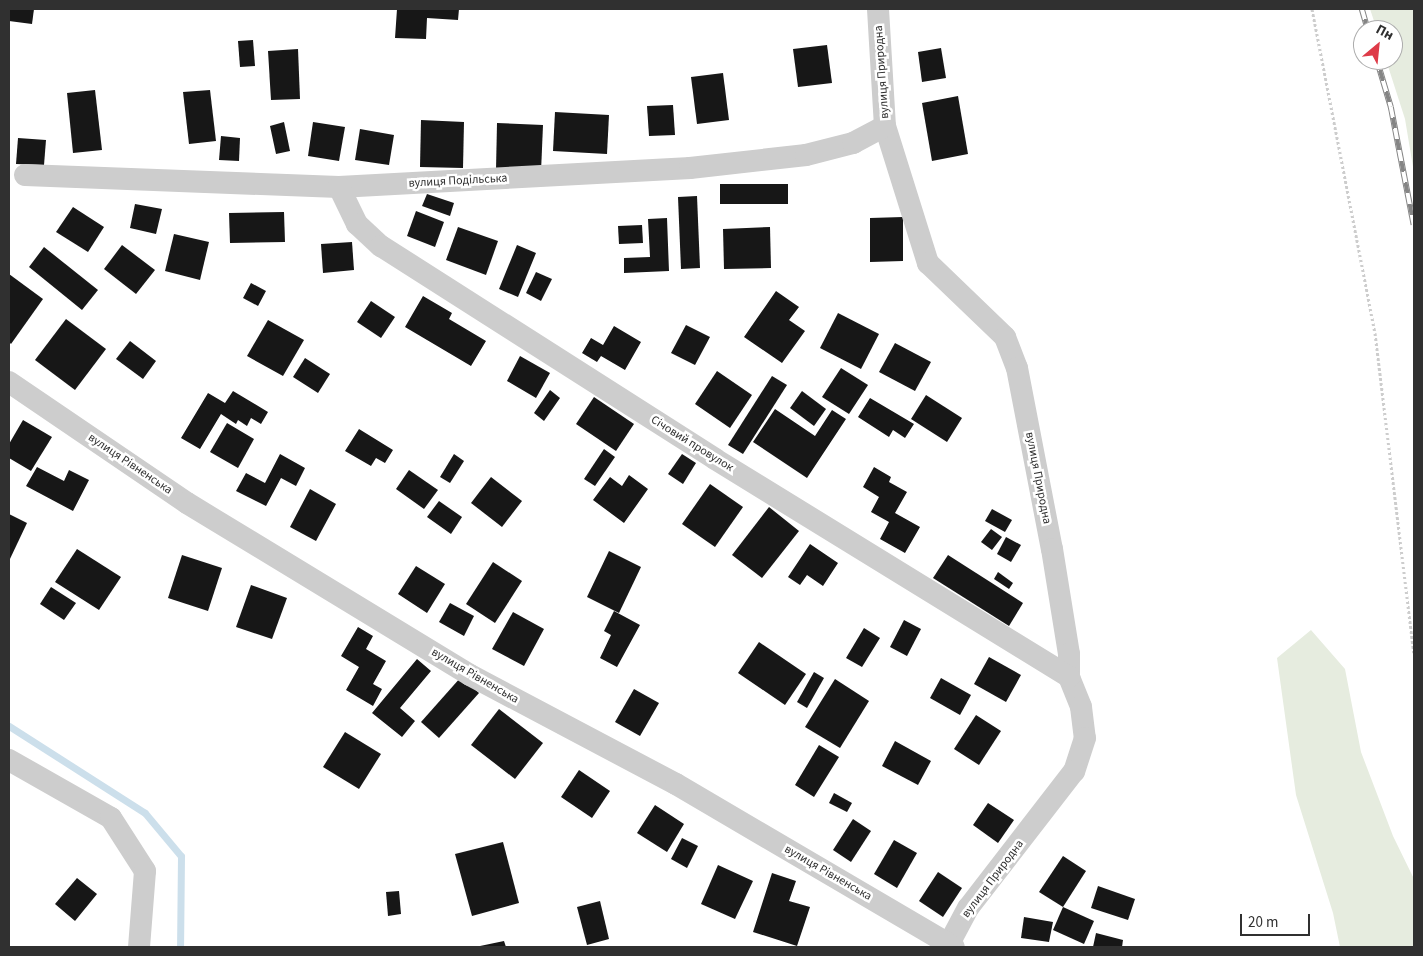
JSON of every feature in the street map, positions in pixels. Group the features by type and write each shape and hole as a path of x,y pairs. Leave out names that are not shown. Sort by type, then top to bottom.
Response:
{"street":[{"name":"вулиця Природна","path":"878,9 885,126 928,263 1005,337 1018,368 1052,549 1069,654 1069,677 1081,707 1085,738 1074,771 968,908 951,945"},
{"name":"вулиця Подільська","path":"25,175 339,187 690,168 806,154 852,143 885,126"},
{"name":"Січовий провулок","path":"339,187 357,224 381,246 723,464 1069,677"},
{"name":"вулиця Рівненська","path":"9,382 187,503 470,675 676,784 951,945"},
{"path":"9,760 111,818 145,871 139,947"}],"path":[{"path":"1312,9 1375,333 1414,653"}],"shaded area":[{"path":"1370,9 1414,9 1414,173 1405,119 1389,70 1403,70 1403,20 1374,20"},
{"path":"1311,630 1345,669 1361,752 1393,836 1414,879 1414,947 1340,947 1333,913 1296,795 1277,658"}],"building":[{"path":"9,9 34,9 32,24 9,21"},
{"path":"397,9 459,9 458,20 427,18 426,39 395,38"},
{"path":"253,40 255,66 240,67 238,41"},
{"path":"827,45 832,83 798,87 793,49"},
{"path":"941,48 946,78 922,82 918,52"},
{"path":"298,49 300,99 271,100 268,51"},
{"path":"723,73 729,120 697,124 691,77"},
{"path":"95,90 102,150 73,153 67,93"},
{"path":"210,90 216,141 189,144 183,92"},
{"path":"958,96 968,154 932,161 922,103"},
{"path":"673,105 675,135 649,136 647,106"},
{"path":"555,112 609,115 607,154 553,151"},
{"path":"421,120 464,122 463,168 420,167"},
{"path":"284,122 290,151 276,154 270,126"},
{"path":"313,122 345,127 339,161 308,156"},
{"path":"497,123 543,125 541,172 496,170"},
{"path":"360,129 394,135 389,165 355,160"},
{"path":"221,136 240,138 239,161 219,160"},
{"path":"18,138 46,140 44,165 16,164"},
{"path":"720,184 788,184 788,204 720,204"},
{"path":"427,194 454,203 450,216 422,206"},
{"path":"697,196 700,268 681,269 678,197"},
{"path":"135,204 162,209 156,234 130,228"},
{"path":"73,207 104,227 88,252 56,232"},
{"path":"416,211 444,222 435,247 407,236"},
{"path":"284,212 285,242 230,243 229,213"},
{"path":"903,217 903,261 870,262 870,218"},
{"path":"667,218 669,271 624,273 624,258 650,257 648,219"},
{"path":"642,225 643,243 619,244 618,226"},
{"path":"458,227 498,241 486,275 446,260"},
{"path":"770,227 771,268 724,269 723,229"},
{"path":"174,234 209,242 200,280 165,271"},
{"path":"352,242 354,270 323,273 321,244"},
{"path":"122,245 155,270 136,294 104,269"},
{"path":"517,245 536,253 518,297 499,289"},
{"path":"44,247 98,290 82,310 29,267"},
{"path":"536,272 552,279 541,301 526,293"},
{"path":"9,274 43,299 11,344 9,342"},
{"path":"251,283 266,291 258,306 243,298"},
{"path":"776,291 799,307 789,320 805,331 782,363 744,337"},
{"path":"423,296 452,313 449,319 486,341 471,366 405,327"},
{"path":"371,301 395,317 381,338 357,322"},
{"path":"838,313 879,334 861,369 820,348"},
{"path":"66,319 106,349 75,390 35,360"},
{"path":"268,320 304,340 283,376 247,356"},
{"path":"686,325 710,337 695,365 671,353"},
{"path":"614,326 641,342 625,370 601,356 597,362 582,353 591,338 603,345"},
{"path":"130,341 156,361 143,379 116,359"},
{"path":"895,343 931,362 915,391 879,372"},
{"path":"520,356 550,373 536,398 507,381"},
{"path":"305,358 330,374 318,393 293,377"},
{"path":"841,368 868,385 849,414 822,397"},
{"path":"717,371 752,395 730,428 695,404"},
{"path":"772,376 787,385 743,454 728,445"},
{"path":"550,390 560,398 544,421 534,413"},
{"path":"233,391 268,412 261,424 251,418 247,426 238,420 236,424 221,414 200,449 181,438 208,393 225,403"},
{"path":"802,391 826,409 814,426 790,408"},
{"path":"926,395 962,418 947,442 911,419"},
{"path":"594,397 634,424 616,451 576,424"},
{"path":"870,398 914,424 905,438 893,430 889,437 858,417"},
{"path":"775,409 815,436 832,410 846,419 807,478 753,442"},
{"path":"23,420 52,437 31,471 9,458 9,444"},
{"path":"227,423 254,439 238,468 210,452"},
{"path":"359,429 393,450 385,463 376,458 371,466 345,451"},
{"path":"604,449 615,457 595,486 584,479"},
{"path":"280,454 305,468 296,486 281,478 266,506 236,491 246,473 265,483"},
{"path":"454,454 464,461 450,483 440,477"},
{"path":"682,454 696,463 683,484 668,474"},
{"path":"37,467 64,481 69,470 89,480 73,511 26,486"},
{"path":"874,467 891,477 889,482 907,492 895,513 920,527 905,553 880,539 889,522 871,512 879,497 863,487"},
{"path":"409,470 438,490 424,509 396,489"},
{"path":"629,475 648,489 624,523 593,500 610,477 622,486"},
{"path":"491,477 522,501 502,527 471,503"},
{"path":"710,484 743,507 715,547 682,524"},
{"path":"310,489 336,504 316,541 290,527"},
{"path":"439,501 462,517 451,534 427,517"},
{"path":"769,507 799,531 762,578 732,555"},
{"path":"992,509 1012,520 1005,532 985,521"},
{"path":"9,514 27,523 9,561"},
{"path":"991,529 1002,537 992,550 981,542"},
{"path":"1006,537 1021,545 1011,562 997,554"},
{"path":"810,544 838,563 823,586 807,575 800,585 788,577"},
{"path":"77,549 121,577 99,610 55,582"},
{"path":"609,551 641,567 619,613 587,597"},
{"path":"182,555 222,568 208,611 168,598"},
{"path":"948,555 1023,603 1009,626 933,578"},
{"path":"493,562 522,581 495,623 466,604"},
{"path":"416,566 445,584 427,613 398,594"},
{"path":"998,572 1013,583 1009,589 994,579"},
{"path":"251,585 287,598 272,639 236,627"},
{"path":"51,587 76,603 64,620 40,604"},
{"path":"450,603 474,616 464,636 439,622"},
{"path":"614,611 640,625 617,667 600,658 611,635 604,631"},
{"path":"513,612 544,629 524,666 492,649"},
{"path":"904,620 921,629 907,656 890,647"},
{"path":"358,627 373,636 366,649 386,661 373,684 382,689 373,706 346,690 359,667 341,656"},
{"path":"864,628 880,638 862,667 846,658"},
{"path":"759,642 806,674 785,705 738,673"},
{"path":"989,657 1021,675 1006,702 974,684"},
{"path":"417,659 431,671 400,708 415,721 402,737 372,713"},
{"path":"814,672 824,678 807,708 797,702"},
{"path":"461,677 479,693 439,738 421,722"},
{"path":"941,678 971,695 960,715 930,698"},
{"path":"835,679 869,701 840,748 805,727"},
{"path":"634,689 659,703 640,736 615,722"},
{"path":"499,709 543,743 515,779 471,745"},
{"path":"976,715 1001,731 979,765 954,749"},
{"path":"345,732 381,754 359,789 323,767"},
{"path":"895,741 931,761 918,785 882,766"},
{"path":"819,745 839,757 814,797 795,785"},
{"path":"579,770 610,791 592,818 561,797"},
{"path":"834,793 852,803 847,812 829,803"},
{"path":"988,803 1014,820 998,843 973,825"},
{"path":"655,805 684,824 667,852 637,833"},
{"path":"853,819 871,831 851,862 833,850"},
{"path":"682,838 698,846 687,868 671,859"},
{"path":"894,840 917,853 897,888 874,874"},
{"path":"503,842 519,903 472,916 455,854"},
{"path":"1063,856 1086,871 1063,907 1039,892"},
{"path":"718,865 753,881 735,919 701,904"},
{"path":"938,872 962,888 943,917 919,901"},
{"path":"772,873 796,881 789,901 810,907 797,946 753,932"},
{"path":"77,878 97,894 75,921 55,904"},
{"path":"1098,886 1135,899 1128,920 1091,908"},
{"path":"399,891 401,914 388,916 386,892"},
{"path":"600,901 609,939 587,945 577,907"},
{"path":"1063,907 1094,921 1084,944 1053,930"},
{"path":"1024,917 1053,922 1049,942 1021,938"},
{"path":"1096,933 1123,940 1122,947 1093,947"},
{"path":"504,941 506,947 480,947 480,946"}],"waterway":[{"path":"9,726 145,813 181,856 180,947"}],"railway":[{"path":"1362,9 1365,20"},
{"path":"1380,70 1391,107 1414,225"}]}
